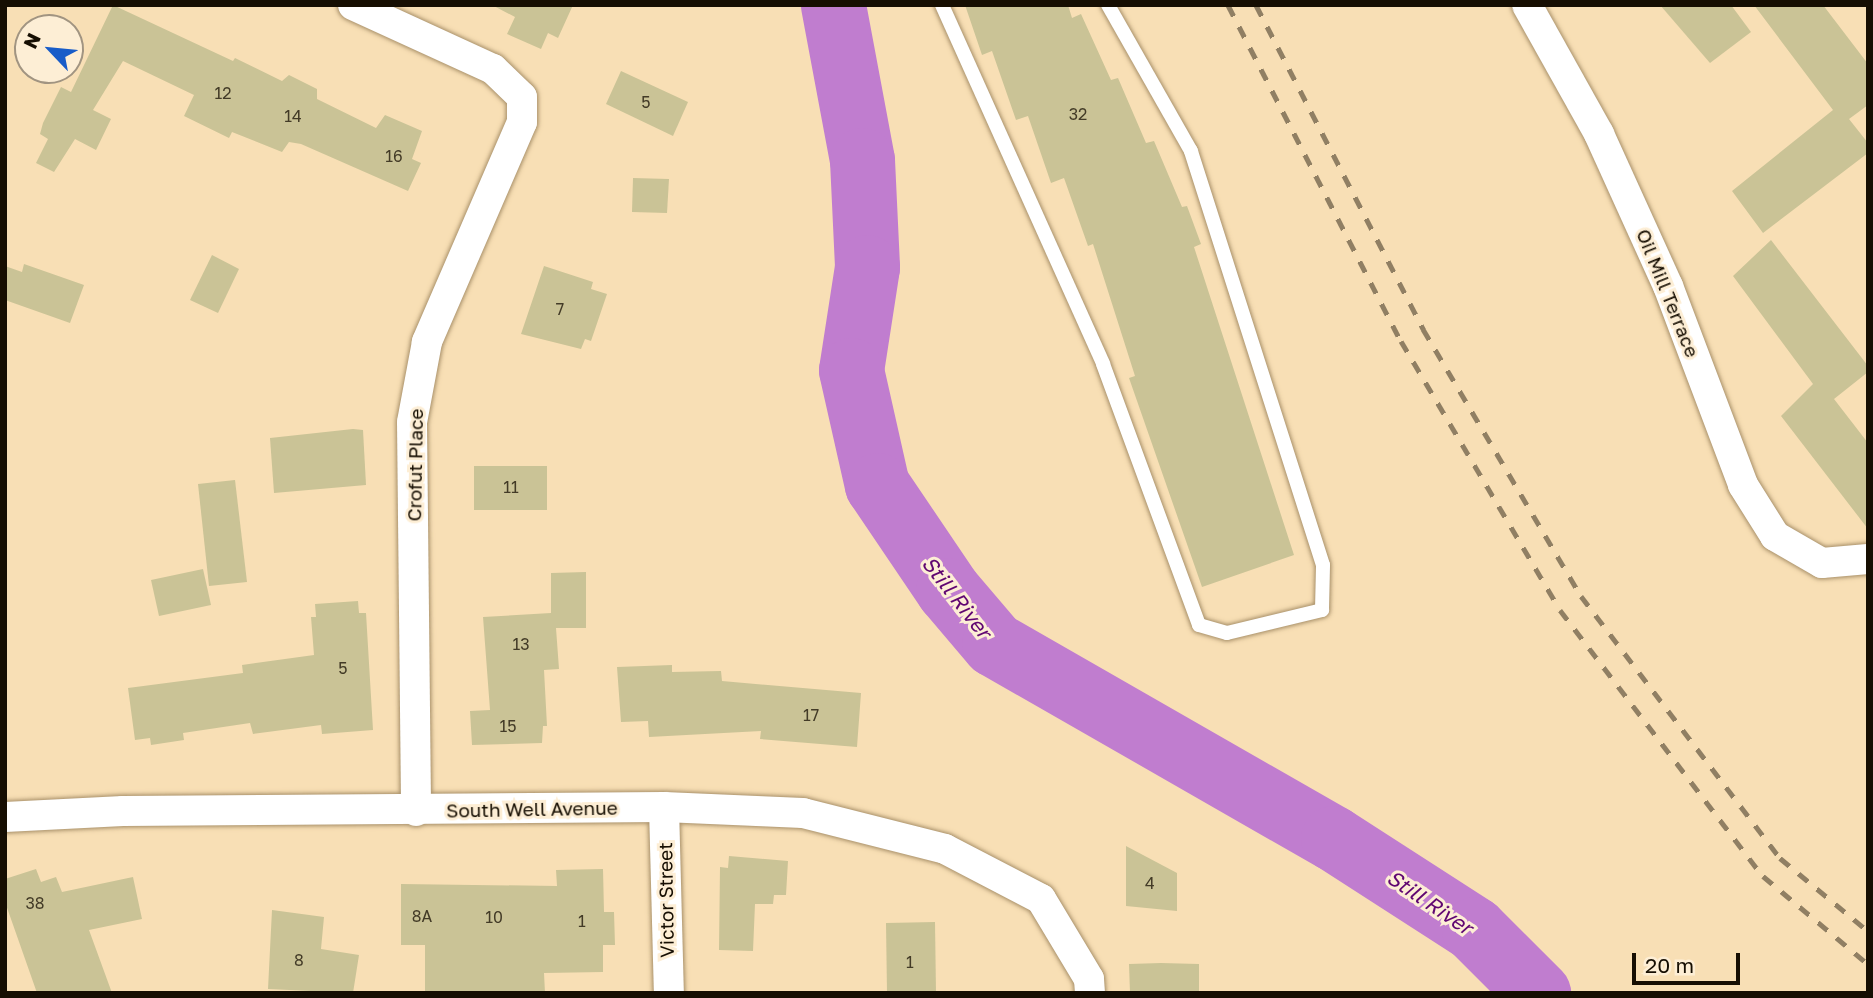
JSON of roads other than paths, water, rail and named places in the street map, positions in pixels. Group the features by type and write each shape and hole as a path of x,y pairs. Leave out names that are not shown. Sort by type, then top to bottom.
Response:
{"street":[{"name":"Crofut Place","path":"353,5 493,69 522,97 522,122 427,342 412,422 416,811"},
{"name":"Oil Mill Terrace","path":"1527,5 1600,134 1634,210 1744,485 1775,536 1822,563 1868,559"},
{"name":"South Well Avenue","path":"5,817 123,811 416,811 664,807 803,813 945,849 1041,900 1088,979 1090,993"},
{"name":"Victor Street","path":"664,807 669,993"}],"lane":[{"path":"942,5 1103,364 1199,625 1227,634 1322,610 1322,565 1191,151 1108,5"}],"waterway":[{"name":"Still River","path":"833,5 862,160 867,267 851,370 877,485 948,590 994,644 1333,838 1474,929 1538,993"}],"railway":[{"path":"1228,5 1401,341 1560,610 1763,876 1868,964"},
{"path":"1256,5 1423,329 1581,596 1780,858 1868,931"}]}
